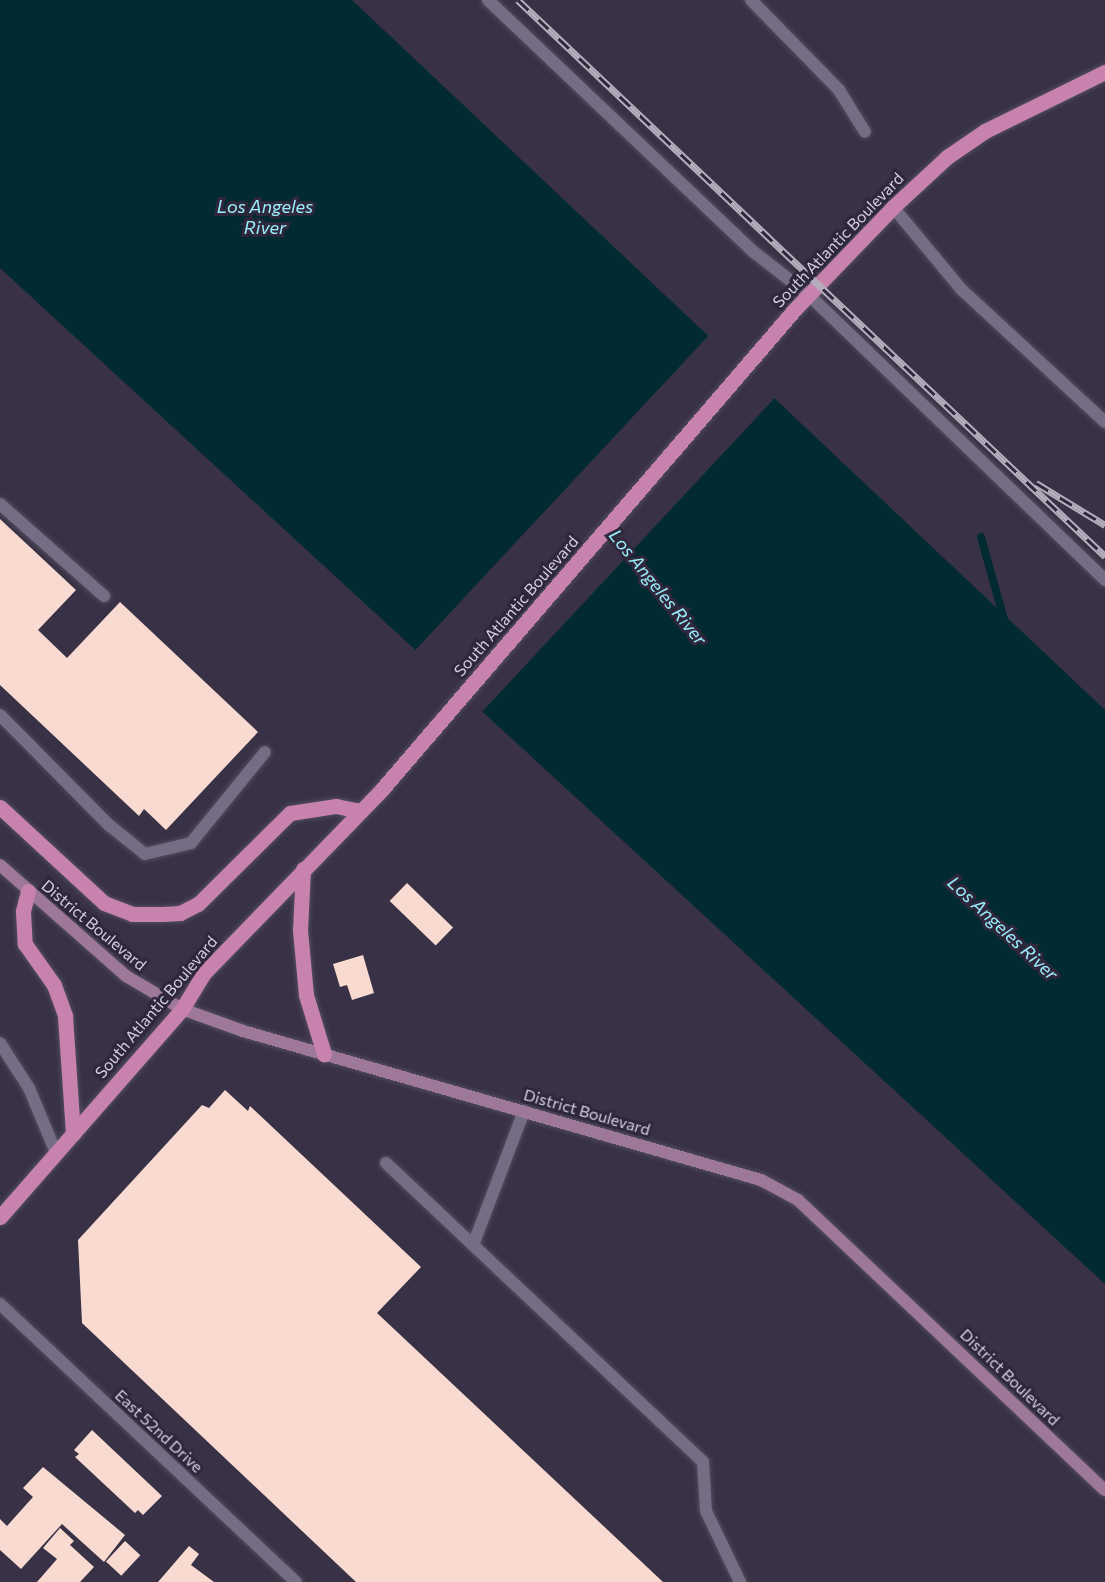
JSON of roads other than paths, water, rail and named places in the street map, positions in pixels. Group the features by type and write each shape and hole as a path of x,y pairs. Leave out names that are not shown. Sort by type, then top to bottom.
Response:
{"main road":[{"name":"South Atlantic Boulevard","path":"0,1217 182,1009 204,973 391,779 795,309 893,207 947,157 985,131 1105,73"},
{"path":"0,807 104,903 132,914 163,915 180,913 198,904 291,813 336,806 360,811"},
{"path":"303,869 300,930 306,995 324,1054"},
{"path":"28,891 23,911 25,944 54,985 65,1016 73,1134"}],"street":[{"path":"488,0 755,253 809,296 1105,580"},
{"path":"751,0 839,90 865,132"},
{"path":"893,207 962,290 1105,422"},
{"path":"0,504 104,596"},
{"path":"0,715 109,825 146,854 191,843 265,752"},
{"name":"District Boulevard","path":"0,865 126,976 182,1009 324,1054 761,1180 798,1200 1105,1490"},
{"path":"0,1043 29,1088 56,1153"},
{"path":"473,1245 524,1111"},
{"path":"387,1163 702,1462 706,1511 740,1582"},
{"name":"East 52nd Drive","path":"0,1304 296,1582"}],"water":[{"name":"Los Angeles River","path":"0,0 352,0 1105,710 1105,1284 0,268"}],"waterway":[{"path":"981,537 1005,623"}],"railway":[{"path":"518,0 1105,556"},
{"path":"1036,483 1105,525"}]}
